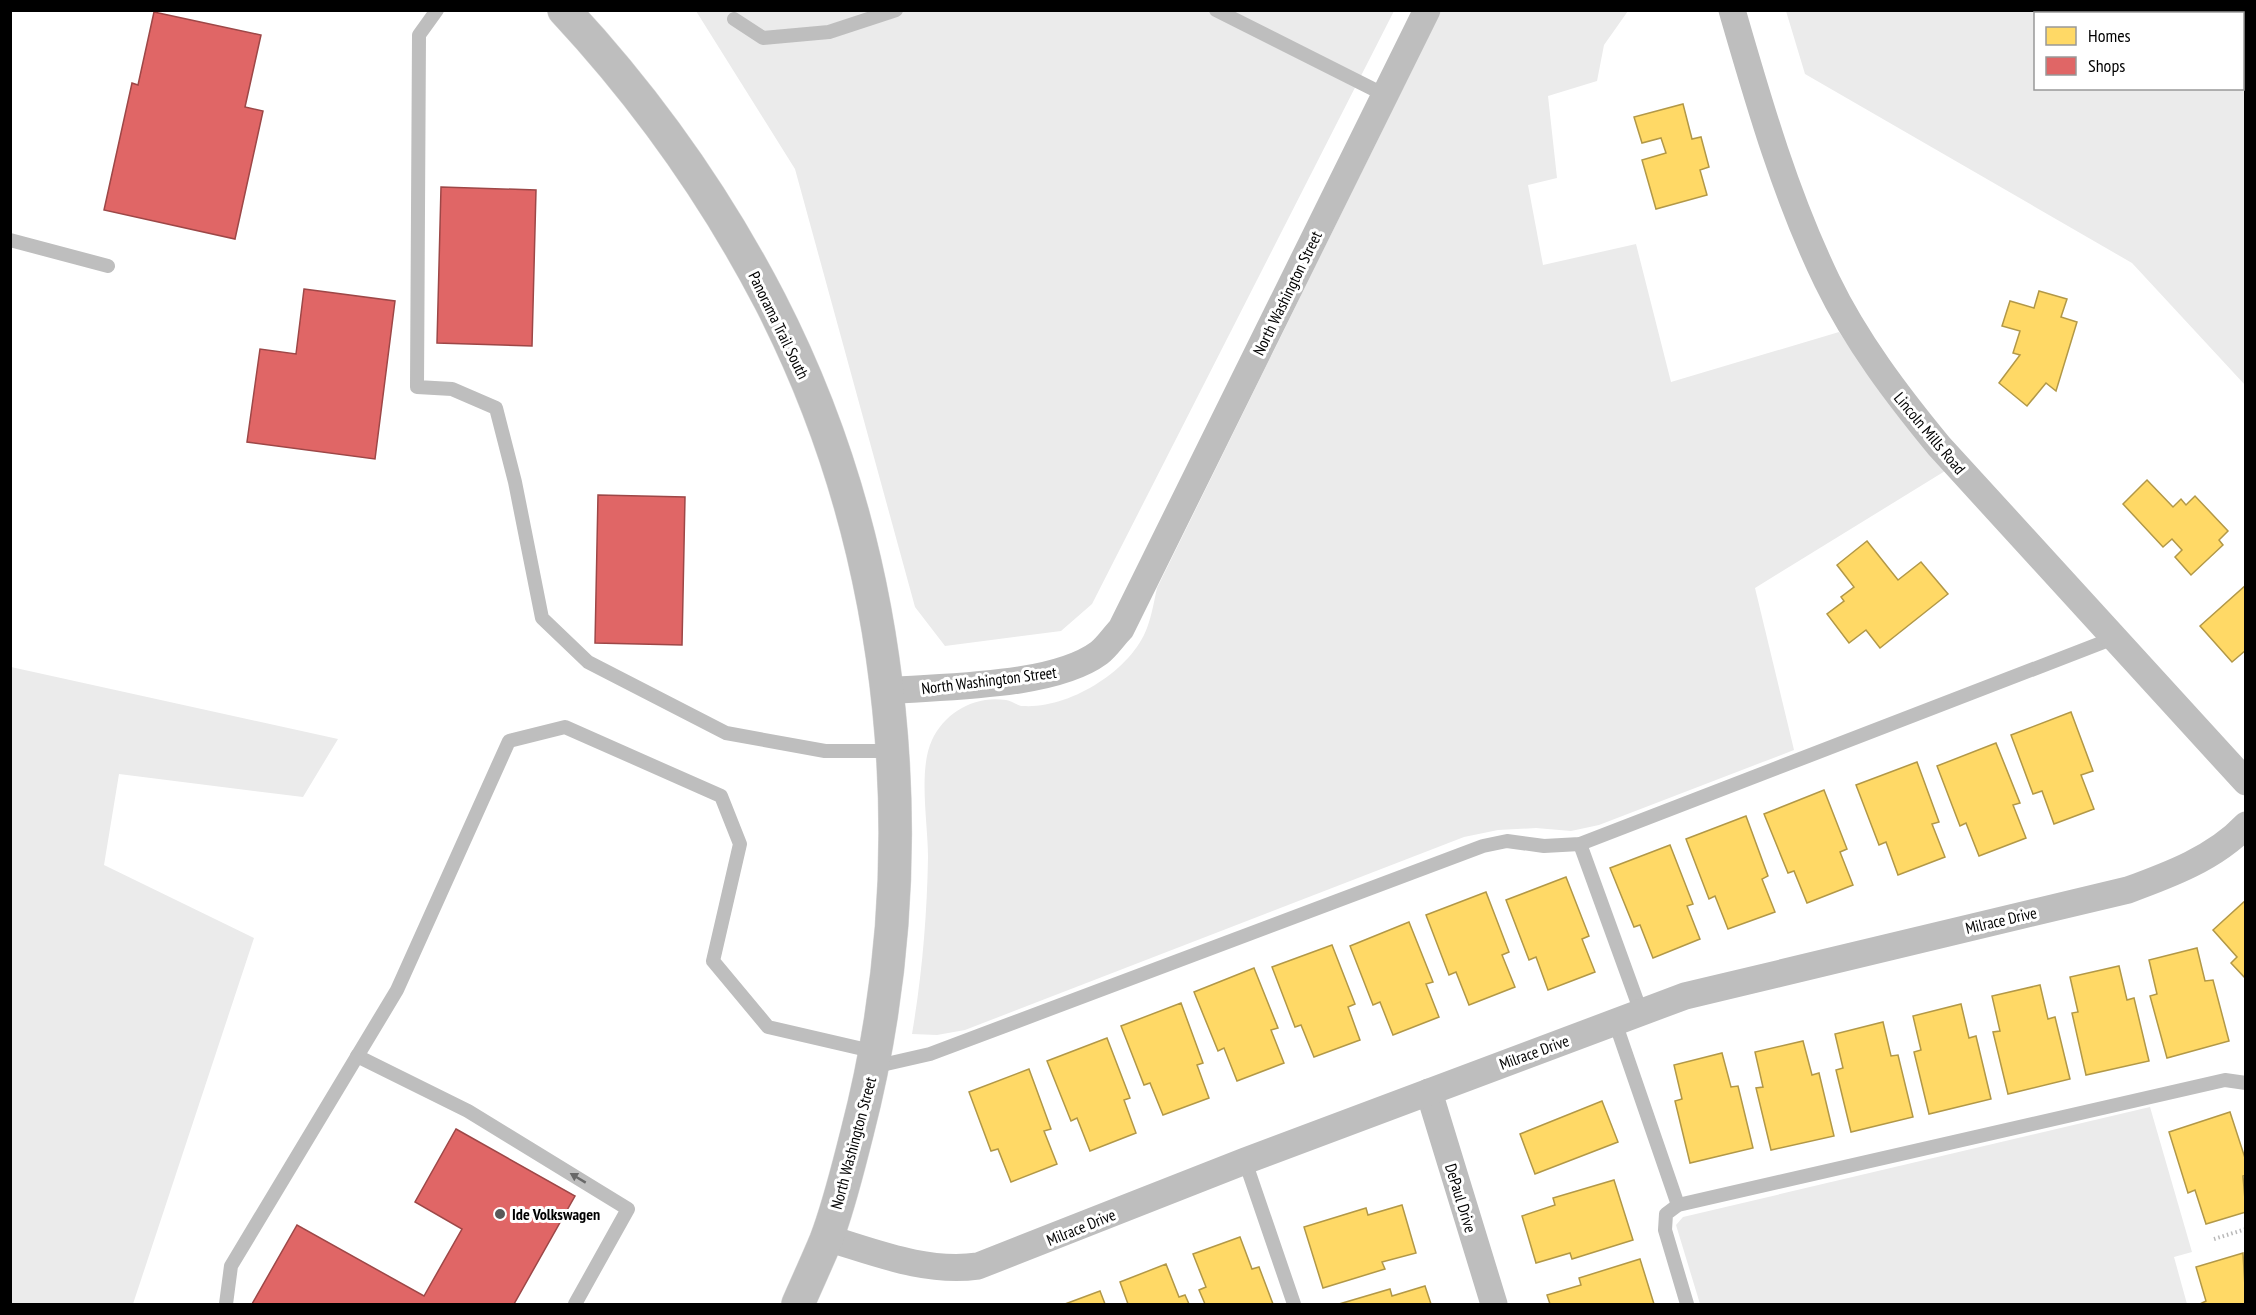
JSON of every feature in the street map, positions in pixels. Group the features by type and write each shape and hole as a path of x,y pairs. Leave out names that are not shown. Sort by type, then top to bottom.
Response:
{"main road":[{"name":"Panorama Trail South","path":"564,10 598,47 664,129 721,214 771,302 810,391 838,470 861,551 888,691"},
{"name":"North Washington Street","path":"798,1305 827,1238 875,1059 886,987 894,895 892,751 888,691"}],"street":[{"name":"North Washington Street","path":"888,691 984,683 1060,672 1100,653 1121,629 1427,10"},
{"name":"Lincoln Mills Road","path":"1732,10 1772,147 1797,214 1828,282 1897,396 1939,446 2246,782"},
{"name":"Milrace Drive","path":"827,1238 915,1265 956,1269 978,1266 1245,1161 1685,996 2128,890 2170,875 2187,866 2246,825"},
{"name":"DePaul Drive","path":"1429,1092 1494,1305"}],"lane":[{"path":"437,10 419,35 417,387 452,389 495,408 515,482 542,618 588,662 726,733 825,751 892,751"},
{"path":"734,19 763,38 829,33 896,10"},
{"path":"1216,10 1385,95"},
{"path":"10,240 108,266"},
{"path":"226,1305 231,1266 397,990 508,741 565,727 721,796 740,844 713,960 768,1027 875,1059 930,1054 1483,846 1507,841 1544,846 1580,844 2114,638"},
{"path":"1580,844 1641,1012"},
{"path":"1616,1022 1678,1205"},
{"path":"357,1056 445,1099 628,1209 575,1305"},
{"path":"1687,1305 1665,1230 1666,1214 1678,1205 2225,1080 2246,1083"},
{"path":"1245,1161 1294,1305"}],"path":[{"path":"2214,1239 2246,1229"}],"shaded area":[{"path":"696,11 1394,11 1092,604 1061,631 945,646 915,607 795,169"},
{"path":"1441,11 1628,11 1604,45 1597,81 1548,96 1557,178 1528,185 1543,265 1636,244 1671,382 1839,332 1873,380 1945,471 1755,588 1794,750 1599,825 1571,831 1536,828 1498,830 1464,837 965,1030 937,1035 912,1034 925,924 928,857 925,766 932,740 945,721 972,703 994,699 1021,706 1041,705 1078,694 1113,672 1139,644 1149,623 1157,588"},
{"path":"1786,11 2245,11 2245,385 2132,263 1805,74"},
{"path":"11,667 338,739 303,797 119,774 104,865 254,938 133,1304 11,1304"},
{"path":"2150,1107 2192,1252 2174,1257 2187,1304 1700,1304 1676,1225 1683,1217"}],"building: Homes":[{"path":"1683,104 1692,139 1701,137 1709,167 1700,170 1707,195 1656,209 1642,160 1666,153 1661,138 1642,143 1634,117"},
{"path":"2039,291 2067,299 2061,317 2077,322 2056,391 2046,383 2027,406 1999,383 2020,355 2013,353 2020,331 2002,326 2010,301 2034,308"},
{"path":"2147,480 2173,507 2181,499 2186,505 2195,496 2228,531 2219,540 2223,545 2191,575 2175,557 2182,550 2172,539 2163,547 2123,504"},
{"path":"1867,541 1898,580 1921,562 1948,594 1880,648 1866,630 1849,643 1827,614 1844,601 1841,597 1854,587 1837,565"},
{"path":"2246,585 2246,650 2232,662 2200,626"},
{"path":"2071,712 2093,771 2081,775 2094,809 2054,824 2042,791 2033,794 2011,735"},
{"path":"1996,743 2020,803 2013,805 2026,838 1979,856 1966,823 1960,826 1937,766"},
{"path":"1917,762 1939,822 1932,824 1945,857 1898,875 1886,842 1879,845 1856,785"},
{"path":"1824,790 1847,849 1840,852 1853,885 1807,903 1794,871 1788,873 1764,814"},
{"path":"1746,816 1768,876 1762,879 1775,912 1728,929 1715,896 1709,899 1686,839"},
{"path":"1670,845 1693,904 1687,906 1700,939 1653,958 1640,925 1634,927 1610,868"},
{"path":"1566,877 1589,936 1582,939 1595,972 1548,990 1536,957 1529,960 1506,900"},
{"path":"1486,892 1509,952 1502,955 1515,987 1469,1005 1456,972 1449,975 1426,915"},
{"path":"2246,900 2246,979 2231,963 2237,957 2213,930"},
{"path":"1409,922 1433,982 1426,984 1439,1017 1393,1035 1380,1002 1373,1005 1350,946"},
{"path":"1332,945 1355,1004 1348,1007 1360,1040 1314,1057 1301,1025 1295,1027 1272,967"},
{"path":"2197,948 2205,981 2213,980 2229,1041 2167,1058 2150,996 2157,994 2149,960"},
{"path":"2119,966 2127,1000 2134,998 2149,1061 2086,1075 2072,1013 2078,1012 2070,977"},
{"path":"1254,968 1278,1028 1271,1030 1284,1063 1237,1081 1224,1048 1218,1051 1194,992"},
{"path":"2040,985 2048,1019 2055,1017 2070,1079 2008,1094 1993,1032 2000,1031 1992,996"},
{"path":"1181,1003 1203,1063 1197,1065 1209,1098 1163,1115 1150,1083 1144,1085 1121,1026"},
{"path":"1961,1004 1969,1038 1976,1036 1991,1099 1929,1114 1914,1052 1921,1050 1913,1016"},
{"path":"1883,1022 1891,1056 1898,1055 1913,1117 1851,1132 1836,1070 1843,1068 1835,1034"},
{"path":"1107,1038 1130,1098 1124,1100 1136,1133 1090,1151 1077,1118 1071,1121 1047,1061"},
{"path":"1803,1041 1812,1075 1819,1073 1834,1136 1771,1150 1756,1088 1763,1087 1755,1052"},
{"path":"1722,1053 1731,1087 1738,1086 1753,1148 1690,1163 1675,1101 1682,1099 1674,1065"},
{"path":"1029,1069 1051,1129 1044,1131 1057,1164 1011,1182 998,1149 991,1151 969,1092"},
{"path":"1602,1101 1618,1142 1535,1174 1520,1134"},
{"path":"2230,1112 2246,1161 2246,1175 2243,1176 2246,1212 2206,1224 2195,1190 2188,1193 2169,1132"},
{"path":"1614,1180 1633,1240 1572,1259 1570,1253 1536,1263 1522,1216 1555,1205 1553,1198"},
{"path":"1402,1205 1416,1253 1382,1262 1385,1269 1323,1288 1304,1227 1366,1208 1368,1215"},
{"path":"1240,1237 1252,1269 1259,1267 1273,1304 1205,1304 1199,1290 1206,1287 1193,1254"},
{"path":"2243,1253 2246,1304 2200,1304 2206,1301 2196,1267"},
{"path":"1640,1259 1654,1304 1550,1304 1547,1295 1581,1285 1579,1278"},
{"path":"1166,1264 1179,1297 1185,1295 1189,1304 1128,1304 1120,1282"},
{"path":"1425,1286 1431,1304 1339,1304 1390,1289 1392,1296"},
{"path":"1100,1291 1105,1304 1065,1304"}],"building: Shops":[{"path":"154,12 261,35 245,107 263,111 235,239 104,210 132,83 138,85"},
{"path":"441,187 536,190 532,346 437,343"},
{"path":"304,289 395,301 375,459 247,442 260,349 296,354"},
{"path":"598,495 685,497 682,645 595,643"},
{"name":"Ide Volkswagen","path":"456,1129 575,1196 514,1304 252,1304 297,1225 424,1296 462,1229 415,1202"}],"place":[{"name":"Ide Volkswagen","path":"500,1214"}]}
